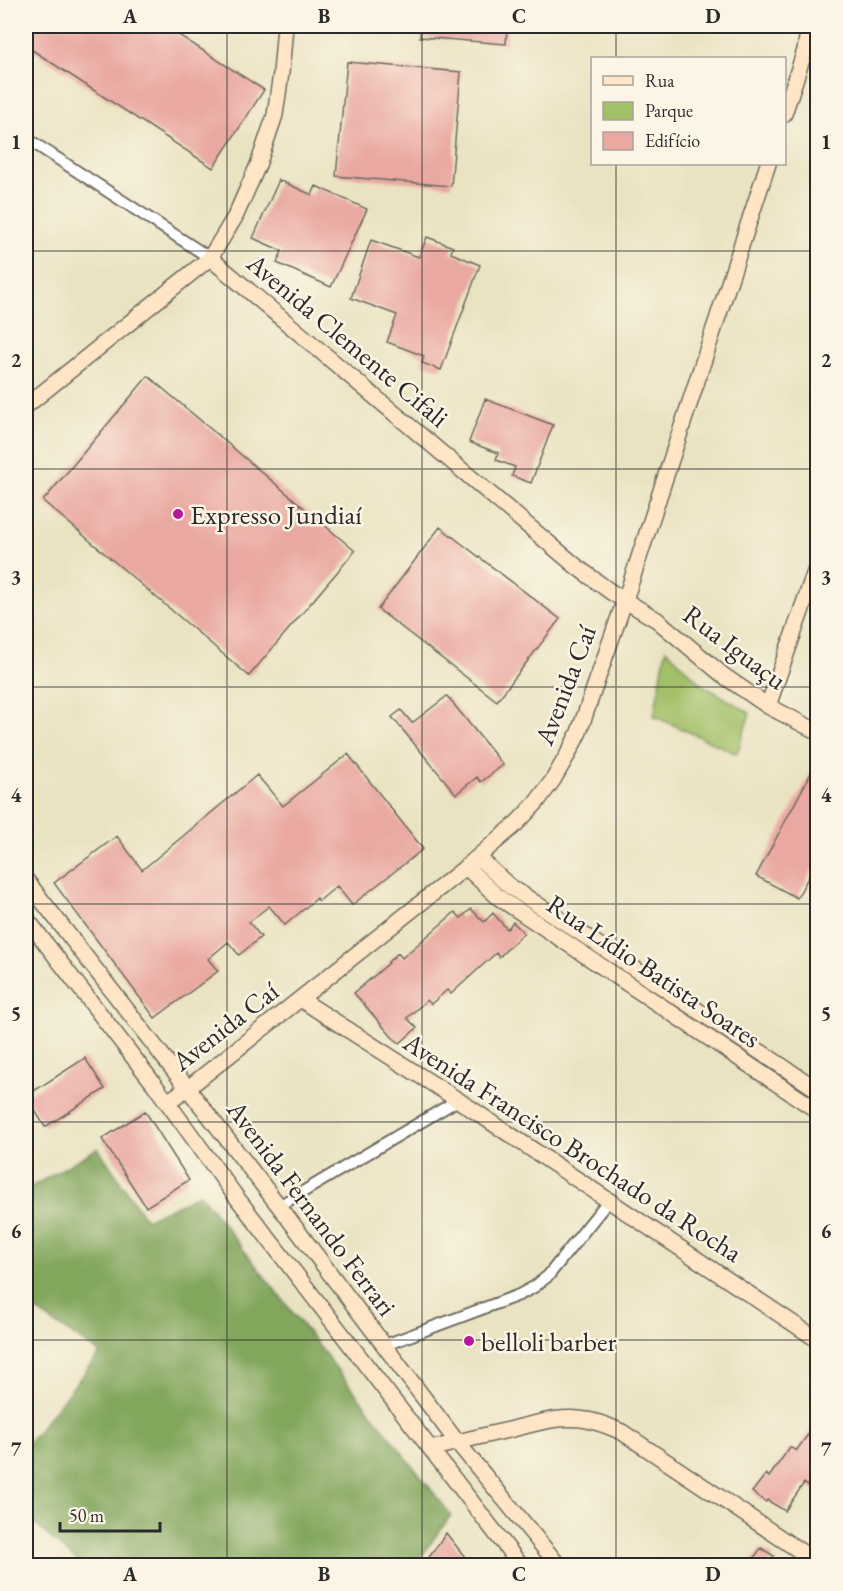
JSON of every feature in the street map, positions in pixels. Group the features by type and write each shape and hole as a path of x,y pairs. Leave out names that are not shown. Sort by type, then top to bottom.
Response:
{"main road":[{"path":"26,406 210,258 235,217 258,165 275,115 285,26"},
{"path":"786,108 805,50 809,26"},
{"name":"Avenida Caí","path":"167,1102 188,1088 472,862 514,826 536,803 553,780 579,732 629,588 768,165"},
{"name":"Avenida Clemente Cifali","path":"210,258 577,567 624,600"},
{"path":"768,706 818,563"},
{"name":"Rua Iguaçu","path":"624,600 657,620 724,676 768,706 818,732"},
{"name":"Rua Lídio Batista Soares","path":"472,862 818,1090"},
{"name":"Rua Lídio Batista Soares","path":"472,862 498,897 818,1111"},
{"name":"Avenida Fernando Ferrari","path":"27,885 188,1088 457,1442 559,1566"},
{"name":"Avenida Fernando Ferrari","path":"26,918 167,1102 234,1194 521,1566"},
{"path":"552,933 561,920"},
{"name":"Avenida Francisco Brochado da Rocha","path":"300,999 458,1100 818,1340"},
{"path":"740,1060 749,1045"},
{"path":"432,1449 547,1421 586,1419 622,1432 818,1563"}],"street":[{"name":"Avenida Clemente Cifali","path":"26,138 210,258"},
{"path":"279,1206 458,1100"},
{"path":"385,1345 534,1287 548,1276 609,1200"}],"green space":[{"path":"666,649 701,684 750,713 737,754 654,716"},
{"path":"98,1148 146,1220 200,1194 451,1515 415,1565 81,1565 26,1516 26,1446 100,1353 26,1304 26,1190"}],"building":[{"path":"26,26 165,26 264,90 213,168 26,46"},
{"path":"421,26 507,26 506,44 420,37"},
{"path":"347,62 461,72 451,186 336,176"},
{"path":"279,180 312,195 316,186 367,209 331,287 277,263 282,251 253,238"},
{"path":"427,237 453,247 451,253 480,265 441,370 422,363 424,356 387,342 397,315 351,298 371,240 419,257"},
{"path":"148,376 355,551 249,676 43,501"},
{"path":"485,399 553,425 531,483 512,476 515,467 496,460 498,453 469,442"},
{"path":"440,527 560,619 497,701 378,609"},
{"path":"447,696 503,765 481,782 477,777 456,794 392,717 401,710 412,723"},
{"path":"348,754 423,849 352,905 337,886 319,901 317,898 285,925 269,906 249,922 261,937 239,955 228,942 208,959 218,971 155,1018 54,883 117,836 142,870 257,775 283,806"},
{"path":"818,760 818,859 797,898 756,876"},
{"path":"471,909 484,922 493,913 507,929 513,922 524,933 499,957 496,953 451,994 447,990 431,1004 427,1000 407,1018 417,1028 400,1043 354,993 398,953 402,958 455,912 461,918"},
{"path":"85,1058 105,1089 45,1127 26,1096"},
{"path":"145,1111 189,1180 146,1207 102,1139"},
{"path":"818,1421 818,1493 804,1483 785,1511 752,1492 766,1474 769,1477 790,1447 796,1451"},
{"path":"446,1533 472,1566 423,1566"},
{"path":"761,1548 774,1556 767,1566 748,1566"}],"place":[{"name":"Expresso Jundiaí","path":"178,514"},
{"name":"belloli barber","path":"469,1341"}]}
